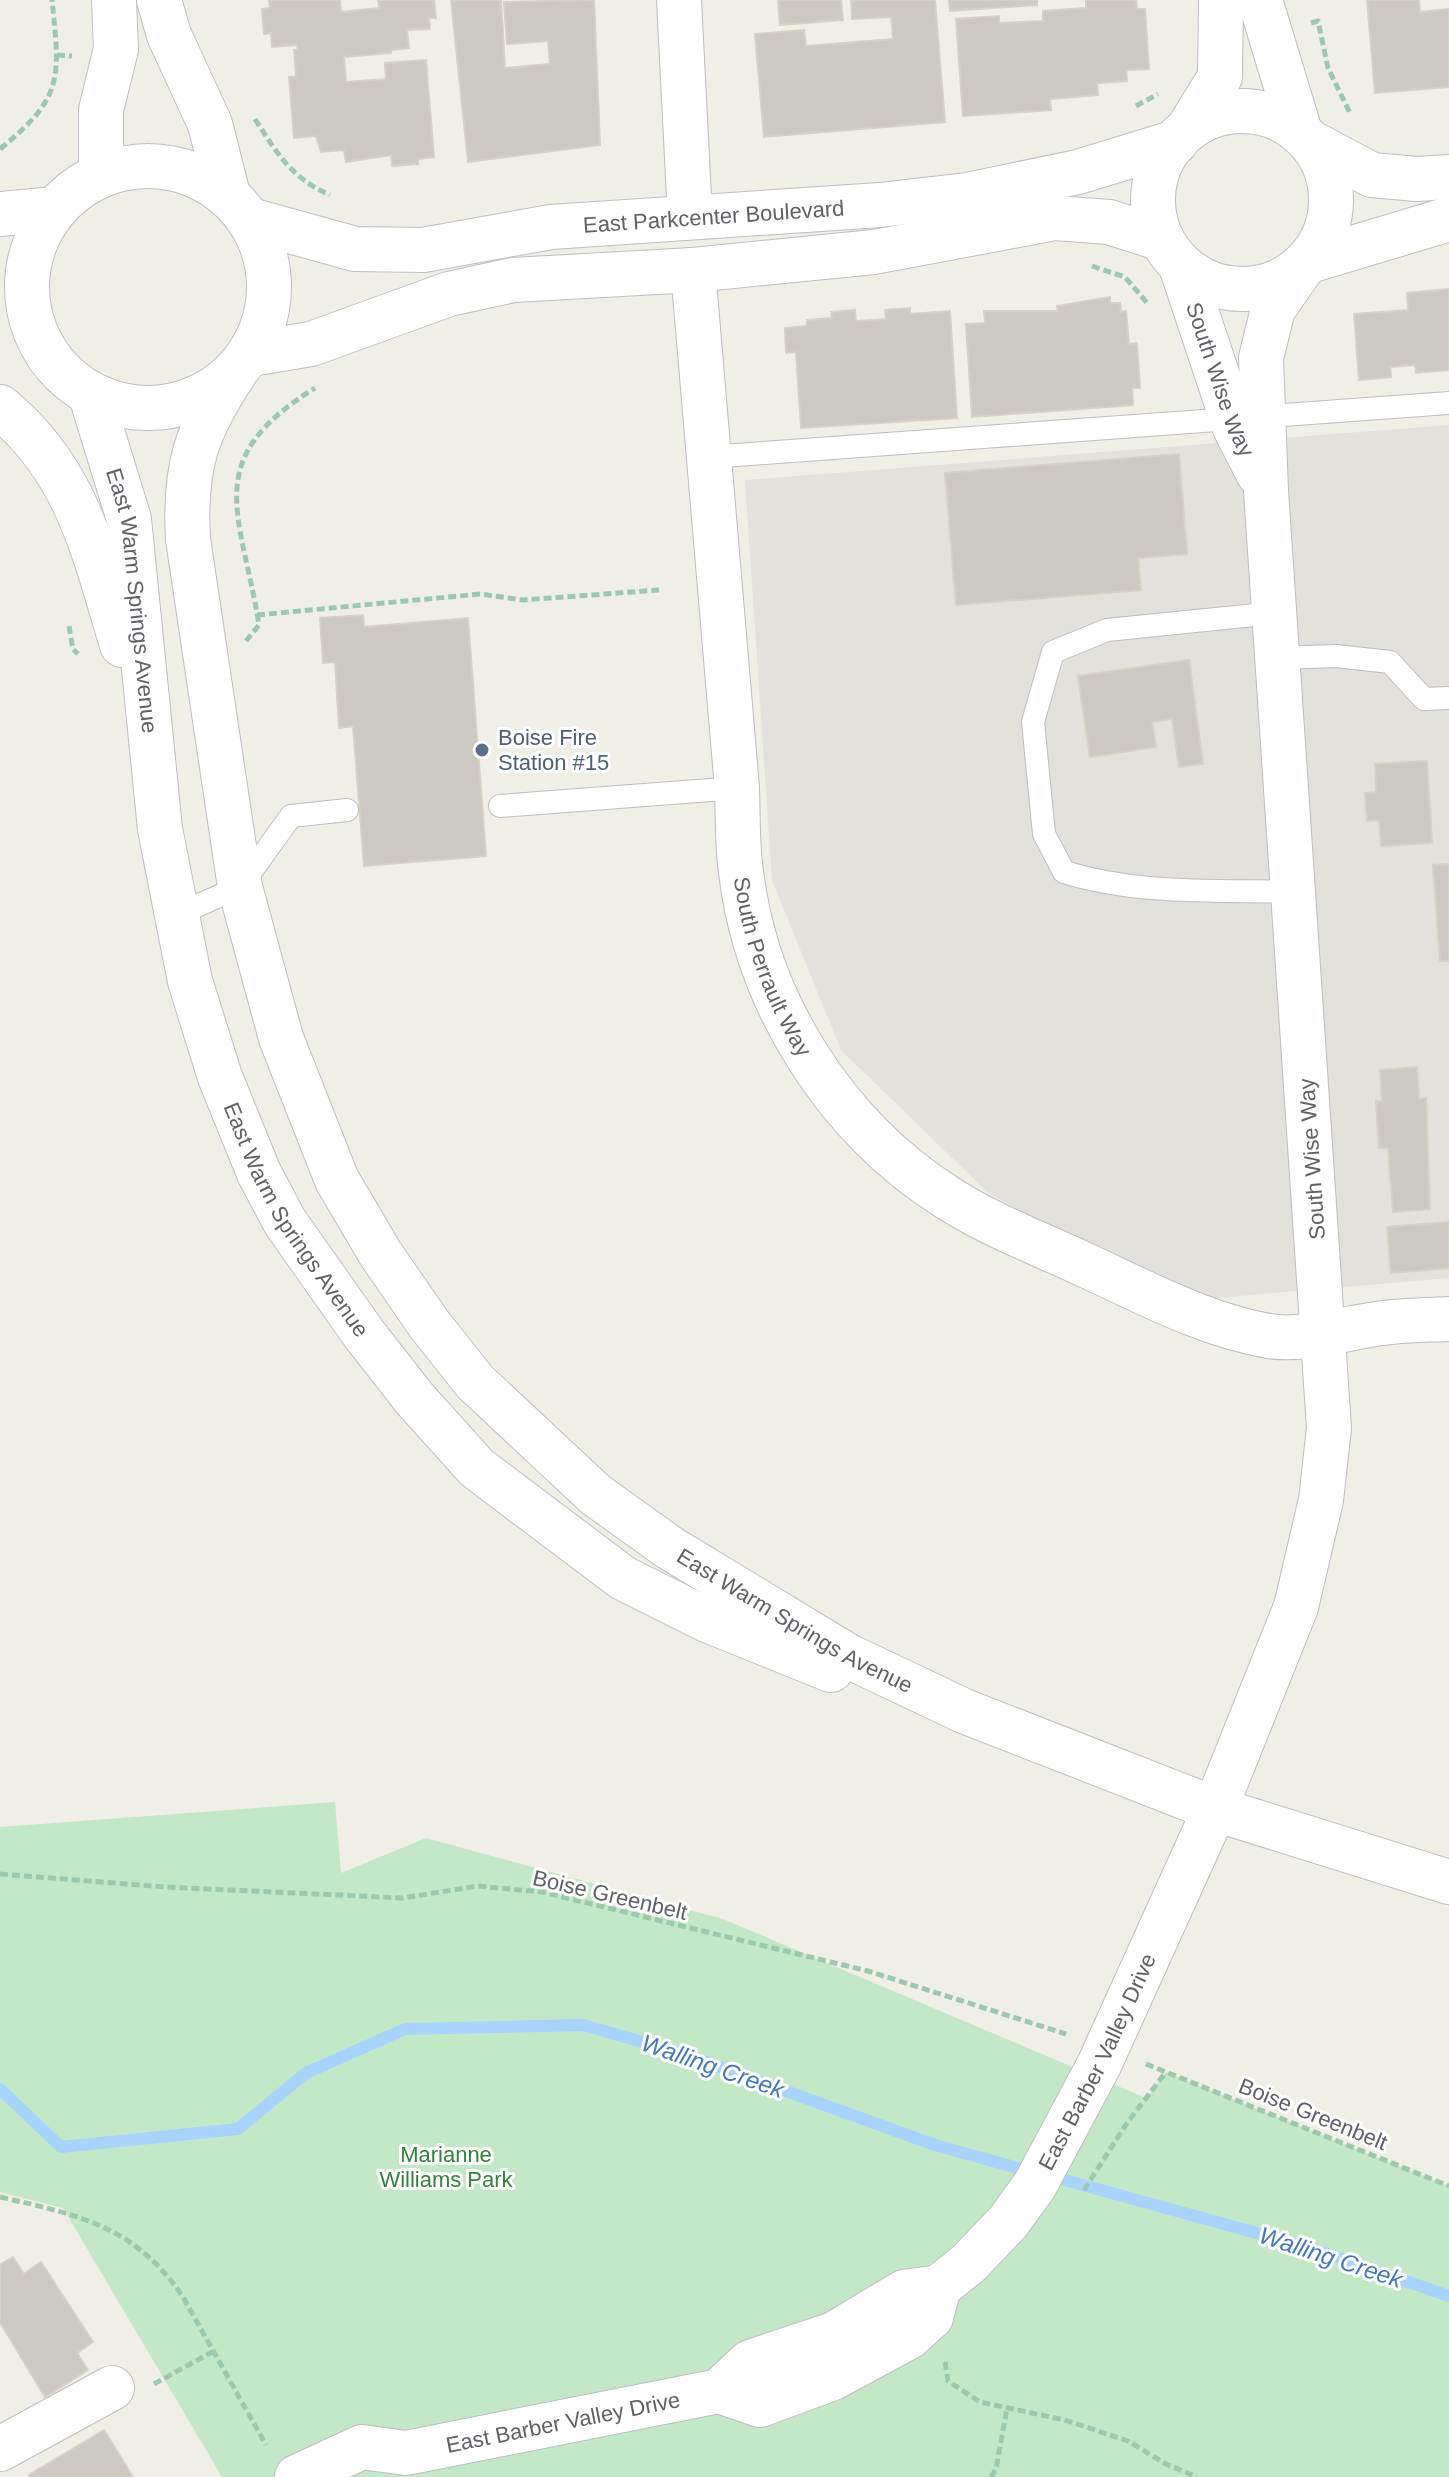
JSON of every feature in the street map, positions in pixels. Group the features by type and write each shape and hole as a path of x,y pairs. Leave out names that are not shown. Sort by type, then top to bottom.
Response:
{"street":[{"path":"101,174 101,110 116,49 114,0"},
{"path":"159,0 169,35 210,124 239,207 265,252 270,286 265,321 243,362 205,395 168,408 128,408 91,396 19,336 27,307 26,272 36,238 55,209 76,189 101,174 134,166 167,166 200,177 239,207"},
{"path":"679,0 690,217"},
{"path":"1172,252 1155,216 1153,193 1158,170 1220,77 1221,0"},
{"path":"243,362 311,344 449,294 513,280 693,270 874,252 1055,218 1109,222 1172,252 1200,279 1245,289 1267,285 1288,276 1306,262 1327,228 1332,207 1331,184 1306,138 1260,0"},
{"path":"1182,136 1211,116 1239,111 1267,113 1372,175 1417,179 1449,177"},
{"name":"East Parkcenter Boulevard","path":"239,207 355,249 423,250 551,227 880,205 967,195 1078,172 1182,136"},
{"path":"0,214 55,209"},
{"path":"1306,262 1449,219"},
{"name":"South Wise Way","path":"1172,252 1248,418 1266,491 1329,1428 1321,1500 1296,1607 1215,1809"},
{"name":"South Wise Way","path":"1248,418 1273,309 1306,262"},
{"name":"South Perrault Way","path":"693,270 737,788 741,873 757,948 775,995 801,1048 843,1107 892,1156 948,1198 998,1226 1191,1313 1271,1336 1449,1319"},
{"name":"East Warm Springs Avenue","path":"243,362 207,415 185,494 188,539 240,887 281,1038 337,1180 380,1253 429,1324 475,1382 596,1495 670,1548 848,1656 964,1711 1215,1809 1449,1882"},
{"name":"East Warm Springs Avenue","path":"91,396 129,519 160,829 190,981 220,1077 259,1173 285,1222 372,1345 477,1468 623,1578 707,1620 849,1678 964,1711"},
{"path":"0,407 44,449 80,510 150,735"},
{"name":"East Barber Valley Drive","path":"297,2477 362,2447 398,2465 719,2391 750,2362 834,2334 904,2292 939,2287 998,2232 1035,2185 1099,2065 1215,1809"},
{"path":"0,2449 112,2388"}],"lane":[{"path":"709,457 1449,403"},
{"path":"1275,613 1107,630 1053,652 1033,722 1044,834 1064,872 1099,883 1158,889 1294,892"},
{"path":"1278,658 1336,656 1390,662 1424,699 1449,698"},
{"path":"500,806 737,788"},
{"path":"176,915 240,887 291,816 347,810"}],"path":[{"path":"0,149 43,110 54,91 57,55 52,0"},
{"path":"1318,21 1328,68 1339,97 1353,118"},
{"path":"1128,109 1151,100 1165,88"},
{"path":"253,115 281,161 294,175 310,186 339,198"},
{"path":"1079,261 1125,277 1152,309"},
{"path":"259,625 236,494 239,467 250,443 267,421 326,381"},
{"path":"257,615 480,594 523,600 659,590"},
{"name":"Boise Greenbelt","path":"0,1874 165,1887 403,1898 478,1886 542,1892 868,1971 1057,2030"},
{"name":"Boise Greenbelt","path":"1156,2068 1449,2186"},
{"path":"1143,2102 1166,2072"},
{"path":"0,2197 83,2216 140,2247 168,2274 266,2445"},
{"path":"944,2350 948,2381 980,2402 1065,2420 1128,2441 1166,2464 1197,2477"},
{"path":"112,2388 136,2394 214,2351"},
{"path":"991,2477 996,2469 1007,2408"}],"shaded area":[{"path":"1449,425 1449,1278 1180,1301 987,1192 841,1050 772,880 745,480"}],"green space":[{"name":"Marianne Williams Park","path":"335,1802 341,1873 426,1838 723,1919 1146,2098 1166,2072 1449,2186 1449,2477 222,2477 63,2208 0,2192 0,1827"}],"building":[{"path":"269,0 340,0 341,12 379,8 378,0 434,0 436,18 429,18 430,29 407,30 409,48 391,50 391,53 344,57 346,82 386,79 385,63 426,60 434,157 418,159 418,164 392,166 391,155 346,162 344,150 321,152 316,136 294,138 289,77 296,76 294,50 298,50 297,45 272,47 271,33 264,34 262,9 270,8"},
{"path":"451,0 501,0 505,68 550,64 548,41 507,44 504,2 594,0 600,145 468,162"},
{"path":"778,0 841,0 843,20 780,25"},
{"path":"851,0 935,0 945,122 764,137 755,34 804,30 806,46 893,39 891,17 852,19"},
{"path":"949,0 1037,0 1037,5 950,11"},
{"path":"1086,0 1136,0 1137,9 1145,9 1149,69 1126,70 1127,81 1097,83 1098,95 1050,99 1051,110 963,116 956,19 999,16 999,23 1043,21 1043,11 1086,8"},
{"path":"1367,0 1419,0 1420,12 1449,9 1449,87 1375,93"},
{"path":"1449,289 1449,370 1416,373 1415,365 1390,367 1391,377 1359,380 1354,314 1408,310 1407,293"},
{"path":"1110,297 1110,303 1120,303 1121,312 1126,311 1129,344 1137,343 1140,388 1132,388 1133,405 972,417 966,324 985,323 984,311 1058,311 1057,306"},
{"path":"910,308 910,314 950,311 957,418 801,428 796,352 786,353 785,328 807,326 807,320 832,318 831,312 855,310 856,321 886,319 885,310"},
{"path":"1179,454 1187,554 1138,558 1141,590 956,605 945,473"},
{"path":"363,615 364,627 468,618 486,856 364,866 353,726 339,728 335,662 323,663 320,618"},
{"path":"1189,660 1203,764 1179,767 1172,719 1152,722 1156,747 1090,757 1078,676"},
{"path":"1427,761 1432,843 1381,846 1379,820 1367,821 1365,793 1376,792 1375,764"},
{"path":"1449,864 1449,961 1440,961 1433,865"},
{"path":"1417,1067 1419,1099 1426,1098 1430,1209 1393,1212 1388,1148 1379,1148 1376,1101 1382,1101 1380,1070"},
{"path":"1449,1222 1449,1268 1391,1273 1387,1227"},
{"path":"13,2257 24,2274 41,2262 93,2342 77,2353 88,2370 45,2397 0,2322 0,2265"},
{"path":"104,2430 133,2477 30,2477 29,2475"}],"waterway":[{"name":"Walling Creek","path":"0,2089 61,2147 238,2129 306,2073 405,2029 583,2025 681,2053 935,2145 1032,2172"},
{"name":"Walling Creek","path":"1050,2176 1304,2246 1449,2296"}],"place":[{"name":"Boise Fire Station #15","path":"482,750"}]}
